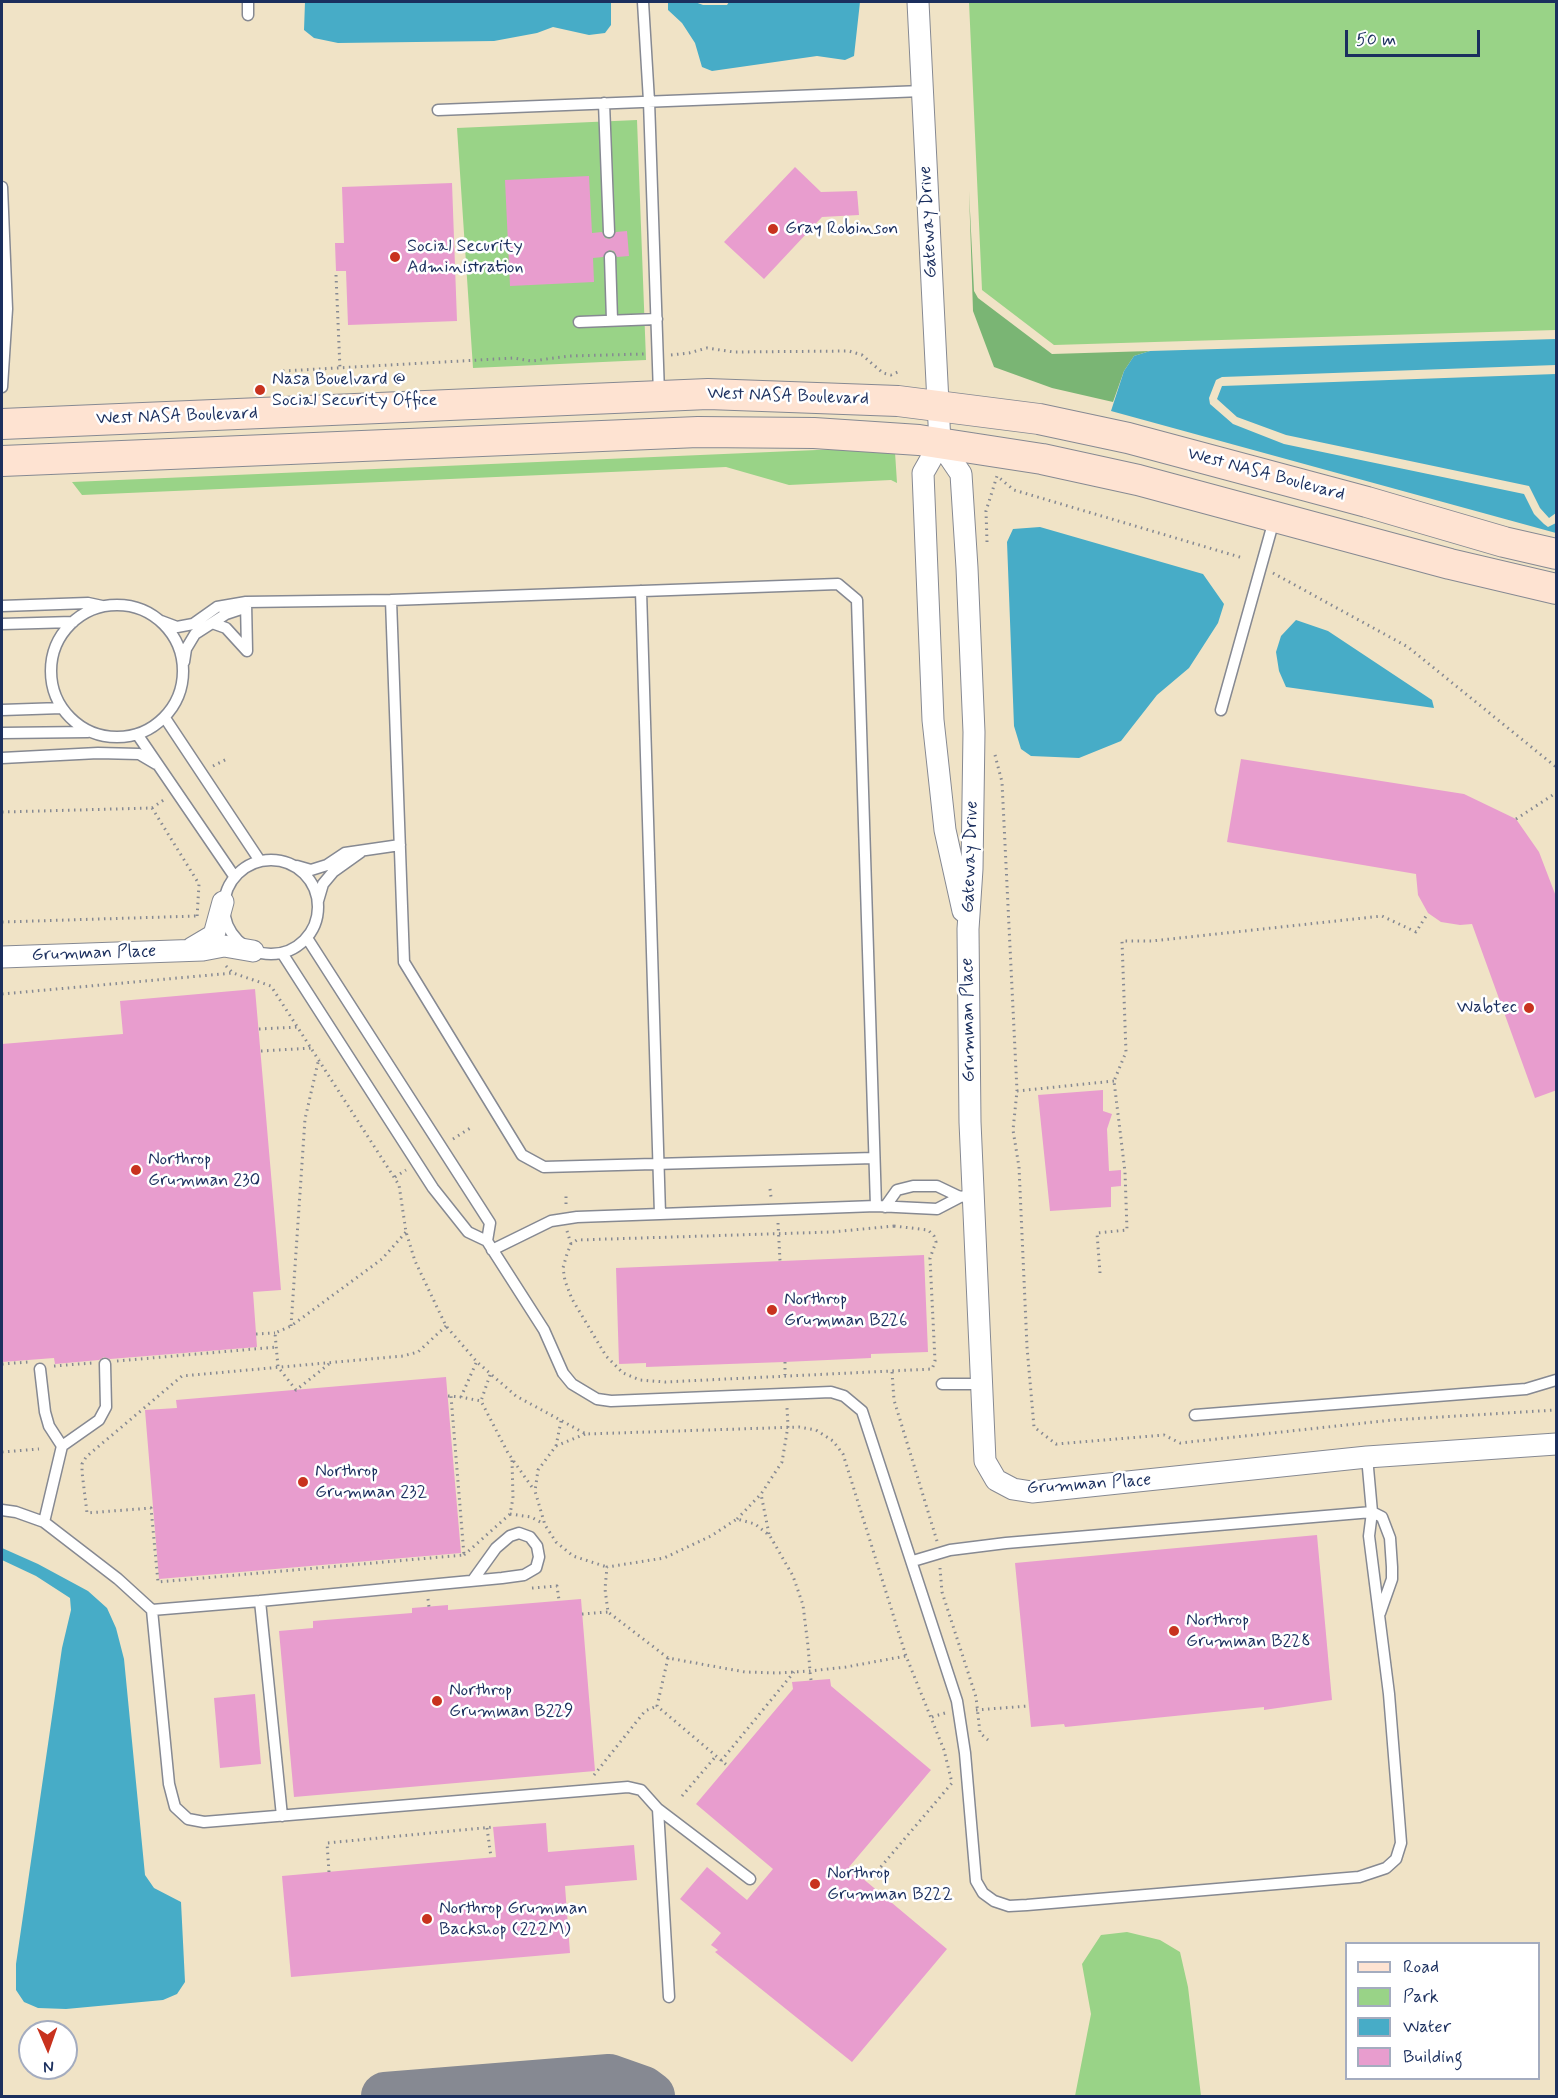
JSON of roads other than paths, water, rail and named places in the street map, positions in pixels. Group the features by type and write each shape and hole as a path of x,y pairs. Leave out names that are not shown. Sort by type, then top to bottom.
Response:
{"main road":[{"name":"West NASA Boulevard","path":"2,424 659,396 789,395 938,404 1039,420 1128,438 1367,502 1504,542 1557,554"},
{"path":"110,420 111,456"},
{"name":"West NASA Boulevard","path":"2,461 736,432 834,434 940,443 1100,471 1481,572 1557,589"}],"street":[{"name":"Gateway Drive","path":"918,2 940,443 961,474 967,568 974,732 972,869 968,928"},
{"name":"Gateway Drive","path":"940,443 923,473 933,720 945,830 968,928"},
{"name":"Grumman Place","path":"186,951 214,935 223,902"},
{"name":"Grumman Place","path":"968,928 966,1196 985,1461 996,1480 1021,1491 1055,1490 1366,1457 1557,1444"},
{"name":"Grumman Place","path":"2,957 186,951 224,946 253,951"}],"lane":[{"path":"248,2 248,15"},
{"path":"643,2 649,100 659,396"},
{"path":"438,110 921,91"},
{"path":"604,103 609,232"},
{"path":"2,187 6,309 2,387"},
{"path":"610,257 612,320"},
{"path":"579,322 657,319"},
{"path":"1221,710 1275,517"},
{"path":"2,606 88,603 105,607 134,608 177,627 193,624 217,608 262,601 391,600 838,584 857,600 874,1158 881,1207"},
{"path":"641,591 660,1214"},
{"path":"391,600 404,962 522,1155 544,1167 874,1158"},
{"path":"2,733 90,732 114,736 137,734 165,718 173,710 178,698 186,649 195,634 246,604"},
{"path":"212,623 226,628 247,651 246,604"},
{"path":"90,732 75,722 62,708 54,691 51,673 53,654 61,637 73,622 94,610 105,607"},
{"path":"160,621 172,634 180,651 183,669"},
{"path":"2,624 73,622"},
{"path":"2,710 62,708"},
{"path":"165,718 260,861"},
{"path":"137,734 164,769 234,876"},
{"path":"2,758 98,753 139,754 164,769"},
{"path":"294,865 306,875 314,887 318,902 318,914 307,938 296,948 282,953 253,951 240,944 230,932 224,918 223,902 234,876 242,869 260,861 283,861 311,870 327,865 345,853 400,845"},
{"path":"318,902 323,884 333,872 363,850"},
{"path":"307,938 490,1223 489,1245"},
{"path":"282,953 433,1188 468,1232 489,1245 544,1330 563,1373 572,1384 597,1399 611,1401 831,1392 854,1402 862,1411 869,1426 957,1701 965,1753 976,1881 983,1893 993,1901 1009,1906 1359,1877 1386,1868 1396,1859 1401,1843 1389,1695 1368,1536 1372,1512 1366,1457"},
{"path":"881,1207 897,1190 913,1186 937,1186 966,1196"},
{"path":"489,1245 551,1221 577,1217 881,1207 914,1210 937,1209 966,1196"},
{"path":"44,1522 62,1446 99,1420 106,1407 105,1363"},
{"path":"36,1365 49,1426 62,1446"},
{"path":"1195,1415 1526,1389 1557,1380"},
{"path":"942,1384 980,1384"},
{"path":"2,1510 16,1512 44,1522 118,1579 153,1610 169,1784 175,1807 188,1819 204,1822 628,1787 641,1790 658,1809 750,1879"},
{"path":"913,1561 950,1550 1006,1543 1372,1512 1382,1518 1390,1538 1392,1567 1392,1579 1383,1599 1379,1620"},
{"path":"153,1610 260,1601 524,1575 536,1568 539,1557 537,1546 530,1537 519,1533 510,1536 496,1548 473,1580"},
{"path":"260,1601 282,1816"},
{"path":"658,1809 669,1997"}],"water":[{"path":"305,2 611,2 611,25 605,33 589,35 553,27 537,33 494,41 338,43 314,38 304,30"},
{"path":"668,2 727,5 729,2 860,2 854,56 845,60 817,56 712,71 702,67 695,43 682,23 668,10"},
{"path":"1556,339 1556,365 1222,377 1216,380 1209,398 1210,404 1233,424 1284,444 1524,494 1534,514 1544,524 1548,527 1556,523 1556,533 1111,411 1124,371 1134,356 1150,351"},
{"path":"1556,374 1556,513 1549,518 1540,508 1529,486 1286,435 1237,417 1217,399 1222,386"},
{"path":"1040,527 1203,574 1224,604 1218,623 1189,668 1157,695 1121,741 1079,758 1031,756 1021,749 1014,726 1007,542 1013,529"},
{"path":"1296,620 1328,631 1432,700 1434,708 1286,687 1279,671 1276,652 1281,636"},
{"path":"2,1548 88,1591 107,1608 116,1628 124,1659 145,1875 154,1888 181,1902 185,1982 177,1994 163,2000 66,2009 38,2008 24,2002 16,1990 16,1964 62,1648 71,1610 70,1598 36,1576 2,1560"}],"place":[{"name":"Gray Robinson","path":"773,229"},
{"name":"Social Security Administration","path":"395,257"},
{"name":"Nasa Bouelvard @ Social Security Office","path":"260,390"},
{"name":"Wabtec","path":"1529,1008"},
{"name":"Northrop Grumman 230","path":"136,1170"},
{"name":"Northrop Grumman B226","path":"772,1310"},
{"name":"Northrop Grumman 232","path":"303,1482"},
{"name":"Northrop Grumman B228","path":"1174,1631"},
{"name":"Northrop Grumman B229","path":"437,1701"},
{"name":"Northrop Grumman B222","path":"815,1884"},
{"name":"Northrop Grumman Backshop (222M)","path":"427,1919"}]}
